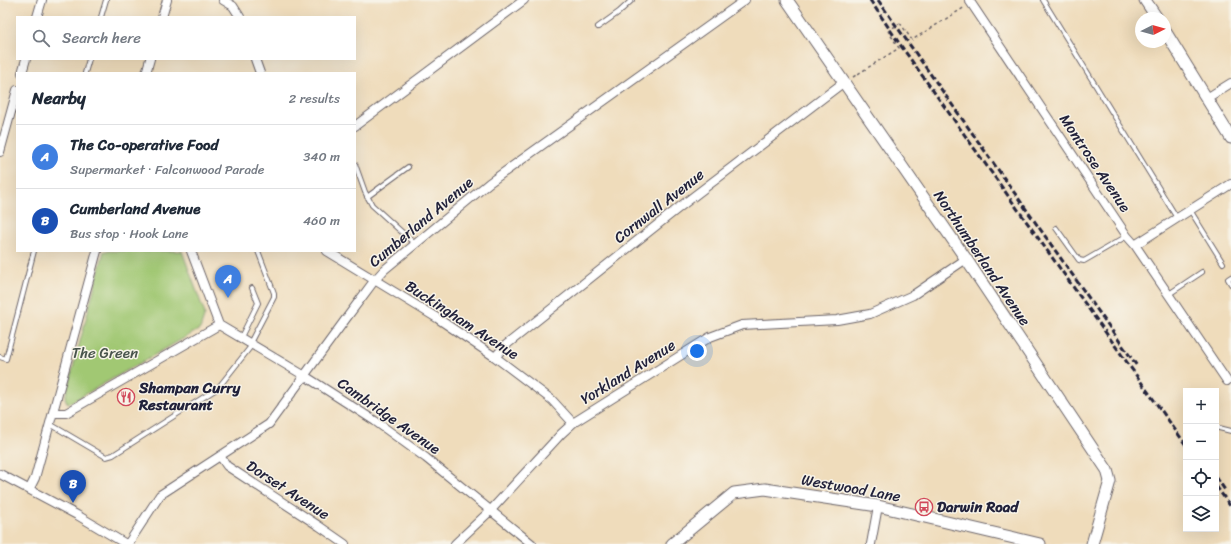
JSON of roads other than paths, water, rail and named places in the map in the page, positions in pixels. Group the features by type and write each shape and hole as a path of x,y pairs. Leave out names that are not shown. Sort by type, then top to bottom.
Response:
{"street":[{"path":"37,16 42,0"},
{"path":"162,16 167,0"},
{"path":"224,0 234,3 240,16"},
{"path":"356,125 524,0"},
{"name":"Cumberland Avenue","path":"127,544 160,495 269,424 374,281 384,270 489,183 745,0"},
{"name":"Northumberland Avenue","path":"788,0 966,259 1107,470 1110,481 1092,544"},
{"path":"1145,0 1152,12"},
{"name":"Montrose Avenue","path":"972,1 1126,236 1135,245 1227,381"},
{"path":"1171,41 1231,138"},
{"path":"22,72 26,60"},
{"path":"146,72 150,60"},
{"path":"255,60 260,72"},
{"name":"Cornwall Avenue","path":"495,356 506,345 681,206 844,82"},
{"path":"1207,98 1231,83"},
{"path":"0,152 16,94"},
{"path":"1135,245 1231,184"},
{"path":"30,488 35,478 97,252"},
{"path":"53,413 66,413 219,325 191,252"},
{"name":"Buckingham Avenue","path":"329,252 437,318 495,356 552,400 573,423"},
{"name":"Yorkland Avenue","path":"456,544 491,510 573,423 710,337 742,325 837,320 870,314 914,296 966,259"},
{"name":"Cambridge Avenue","path":"219,325 305,376 375,421 426,458 532,544"},
{"name":"Dorset Avenue","path":"220,456 227,466 345,544"},
{"path":"0,474 30,488 127,544"},
{"name":"Westwood Lane","path":"672,544 734,493 765,489 878,506 1040,544"},
{"path":"871,544 878,506"}],"lane":[{"path":"101,16 106,0"},
{"path":"598,27 619,12 632,0"},
{"path":"1043,0 1177,218"},
{"path":"85,72 89,60"},
{"path":"367,197 408,166"},
{"path":"356,167 367,197 372,205 415,244"},
{"path":"1190,210 1223,263"},
{"path":"1056,228 1079,260 1084,261 1126,236"},
{"path":"0,357 6,359 34,252"},
{"path":"50,424 106,458 218,388 251,344 274,297 274,293 258,252"},
{"path":"1168,295 1202,272"},
{"path":"1231,277 1228,279 1231,284"},
{"path":"241,337 258,303 252,288"},
{"path":"1219,428 1231,431"}],"railway":[{"path":"870,0 899,43 1183,441"},
{"path":"878,0 1137,366"},
{"path":"1219,481 1225,490"},
{"path":"1219,490 1231,507"}],"place":[{"name":"The Co-operative Food","path":"228,298"},
{"name":"Shampan Curry Restaurant","path":"126,397"},
{"name":"Cumberland Avenue","path":"73,503"},
{"name":"Darwin Road","path":"924,507"}],"park label":[{"name":"The Green","path":"105,353"}]}
